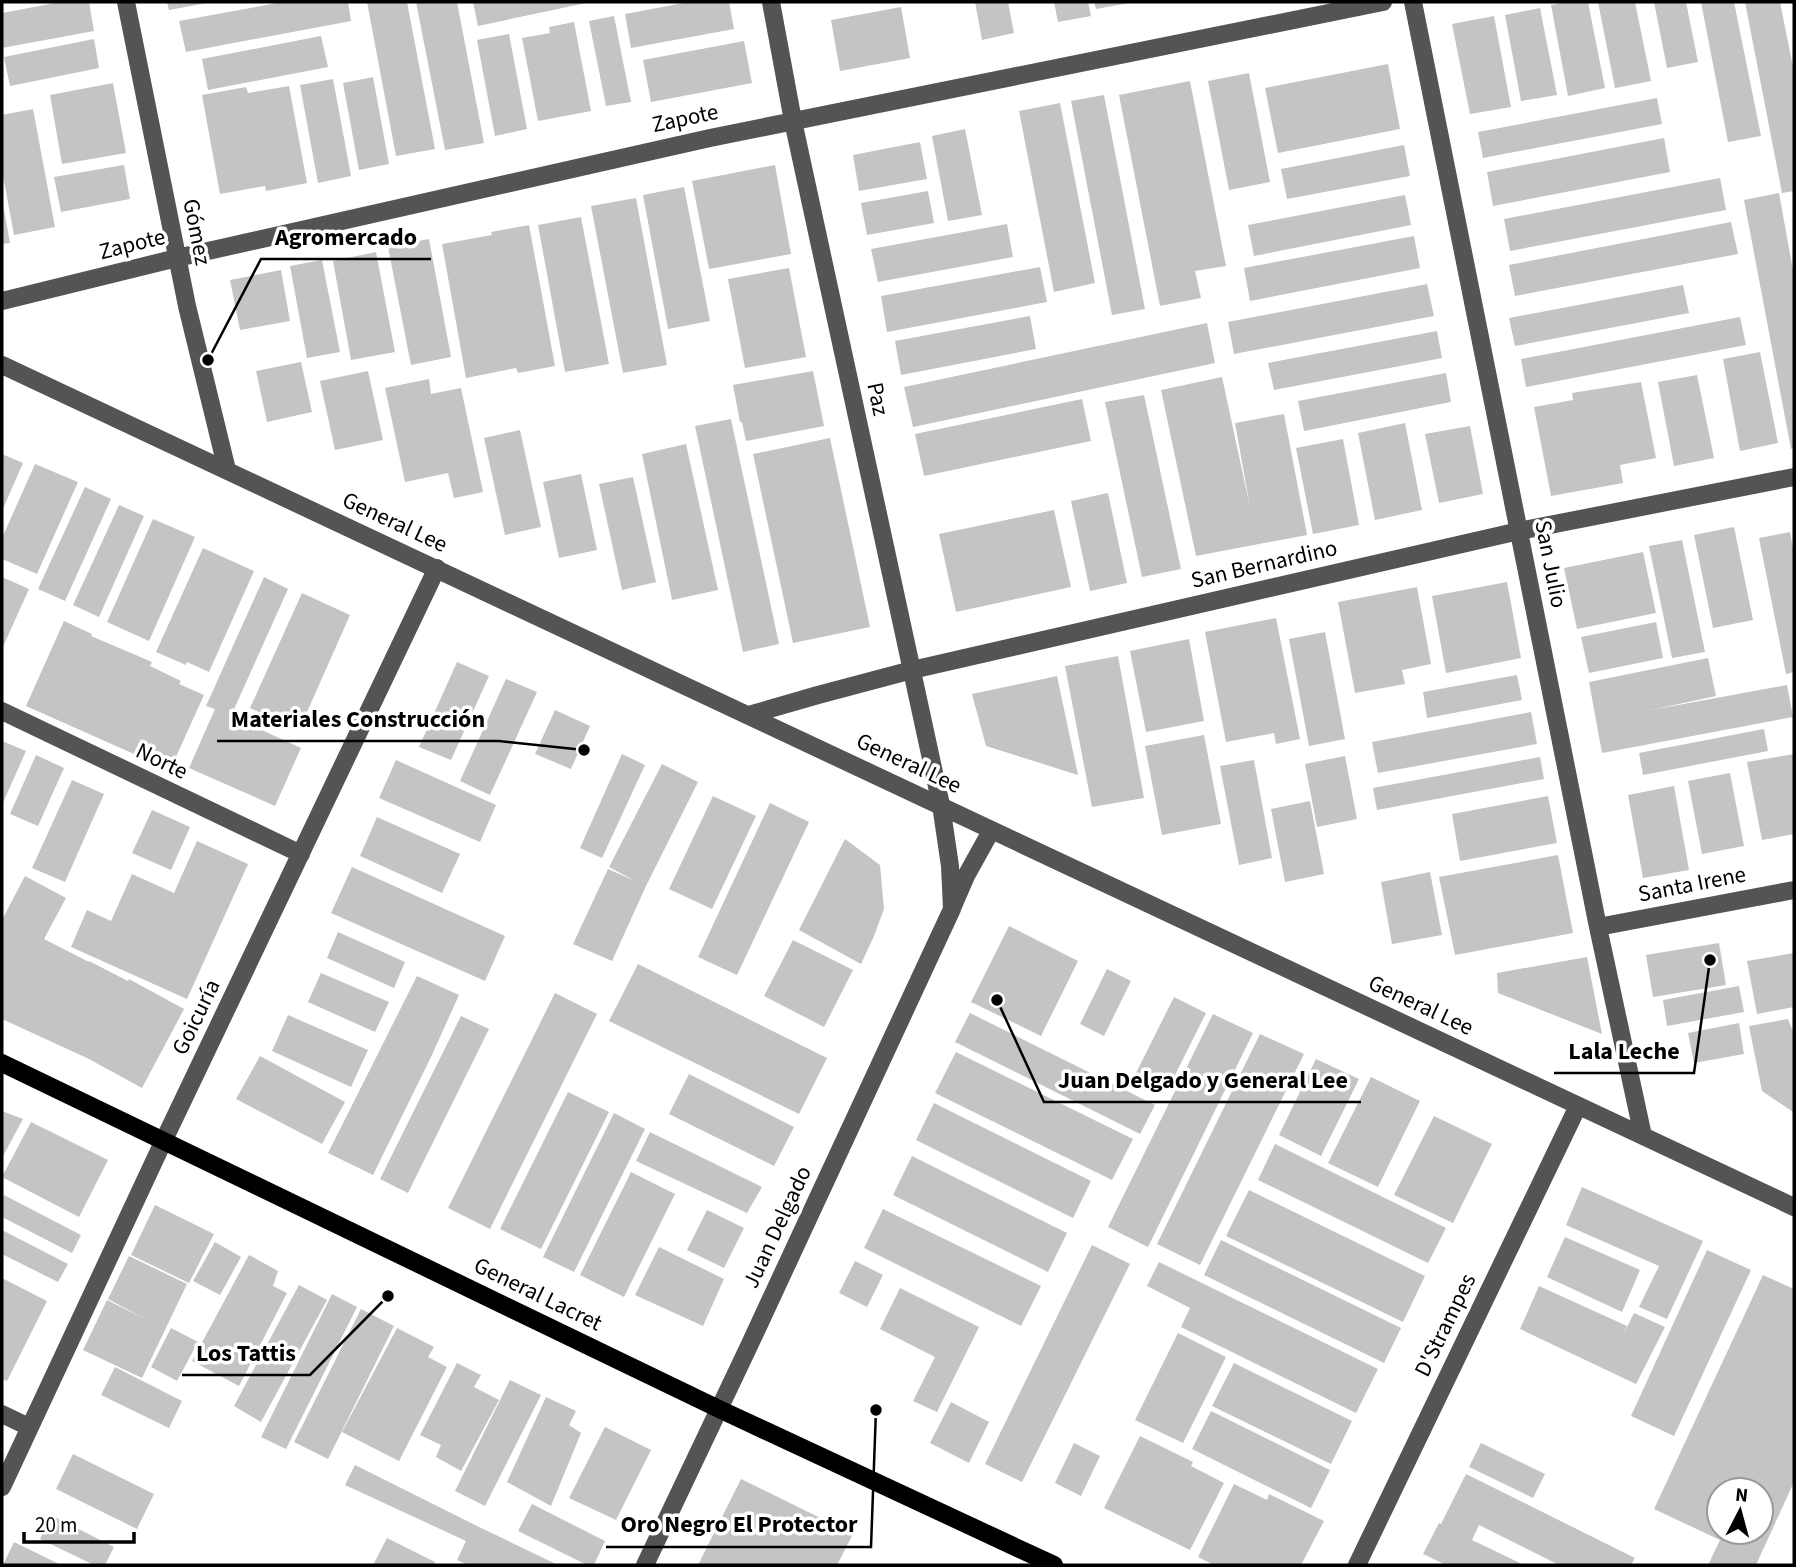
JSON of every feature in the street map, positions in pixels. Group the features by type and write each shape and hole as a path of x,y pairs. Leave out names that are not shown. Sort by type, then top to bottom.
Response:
{"main road":[{"name":"General Lacret","path":"2,1063 719,1409 1054,1565"}],"street":[{"name":"Gómez","path":"126,2 177,258 227,470"},
{"name":"Paz","path":"771,2 793,121 941,805"},
{"name":"Zapote","path":"2,301 177,258 710,138 1383,2"},
{"name":"San Julio","path":"1413,2 1598,927 1643,1136"},
{"name":"General Lee","path":"2,365 1794,1207"},
{"name":"San Bernardino","path":"749,715 912,670 1519,531 1794,477"},
{"name":"Goicuría","path":"2,1487 437,568"},
{"name":"Norte","path":"2,711 301,855"},
{"name":"Juan Delgado","path":"941,805 950,866 952,909"},
{"name":"Juan Delgado","path":"645,1565 966,876 991,831"},
{"name":"Santa Irene","path":"1598,927 1794,890"},
{"name":"D'Strampes","path":"1357,1565 1578,1106"},
{"path":"2,1414 29,1427"}],"building":[{"path":"61,2 89,2 94,31 2,48 2,13"},
{"path":"167,2 207,2 207,3 169,10"},
{"path":"283,2 348,2 351,21 186,52 179,21"},
{"path":"367,2 407,2 435,149 396,156"},
{"path":"416,2 457,2 484,143 445,150"},
{"path":"473,2 586,2 586,3 478,26"},
{"path":"689,2 729,2 734,29 631,48 625,14"},
{"path":"975,2 1008,2 1014,33 982,40"},
{"path":"1054,2 1088,2 1091,16 1058,22"},
{"path":"1094,2 1129,2 1129,3 1096,9"},
{"path":"1588,2 1605,88 1568,96 1551,5"},
{"path":"1598,2 1635,2 1651,81 1615,88"},
{"path":"1654,2 1686,2 1698,62 1667,68"},
{"path":"1701,2 1734,2 1761,136 1728,142"},
{"path":"1745,2 1780,2 1794,72 1794,191 1782,193"},
{"path":"901,7 910,58 840,71 831,20"},
{"path":"1540,8 1557,95 1521,101 1505,15"},
{"path":"614,16 631,102 606,106 589,21"},
{"path":"1494,16 1511,107 1470,114 1452,24"},
{"path":"574,22 591,111 538,121 522,38 550,33 549,27"},
{"path":"509,34 527,129 495,136 477,40"},
{"path":"321,36 328,67 208,90 202,59"},
{"path":"94,39 99,68 10,86 4,57"},
{"path":"744,41 752,83 651,102 643,60"},
{"path":"1388,64 1400,129 1278,153 1265,88"},
{"path":"1249,73 1270,182 1229,190 1208,81"},
{"path":"373,77 389,164 359,170 343,83"},
{"path":"333,79 351,176 318,183 300,85"},
{"path":"1190,81 1226,266 1195,271 1201,298 1160,306 1119,95"},
{"path":"113,83 126,153 62,164 50,95"},
{"path":"289,86 307,183 266,191 265,186 220,194 202,95 246,87 248,93"},
{"path":"1104,95 1145,309 1112,315 1071,101"},
{"path":"1657,98 1662,124 1483,158 1478,132"},
{"path":"1060,103 1095,283 1054,292 1019,111"},
{"path":"33,109 55,227 14,235 2,170 2,115"},
{"path":"965,129 982,215 948,221 932,136"},
{"path":"1664,138 1670,172 1493,206 1487,172"},
{"path":"920,142 927,179 859,191 853,155"},
{"path":"1404,145 1410,176 1287,199 1281,169"},
{"path":"124,165 130,199 61,212 54,177"},
{"path":"775,165 791,254 709,269 692,181"},
{"path":"1720,178 1726,210 1510,251 1504,219"},
{"path":"684,187 710,321 668,329 643,195"},
{"path":"928,191 934,223 867,235 861,203"},
{"path":"1779,193 1794,276 1794,448 1791,449 1744,200"},
{"path":"1405,195 1411,225 1254,256 1248,225"},
{"path":"636,198 667,365 623,373 591,206"},
{"path":"2,205 10,243 2,244"},
{"path":"581,217 609,364 565,372 538,225"},
{"path":"1731,222 1738,254 1515,296 1509,265"},
{"path":"1007,224 1013,257 878,282 871,249"},
{"path":"529,225 555,366 518,373 516,368 466,378 442,244"},
{"path":"1414,236 1420,268 1250,301 1244,268"},
{"path":"429,239 451,357 411,365 388,247"},
{"path":"376,252 395,352 351,360 333,261"},
{"path":"322,260 340,352 307,358 290,266"},
{"path":"1040,267 1047,302 887,332 881,296"},
{"path":"789,268 806,357 745,368 728,279"},
{"path":"281,270 290,321 240,330 230,280"},
{"path":"1427,284 1434,316 1234,354 1228,322"},
{"path":"1683,285 1689,313 1515,346 1509,318"},
{"path":"1030,316 1036,349 901,375 895,341"},
{"path":"1740,317 1746,345 1526,387 1521,359"},
{"path":"1207,323 1215,363 913,427 904,387"},
{"path":"1437,331 1442,358 1274,390 1268,363"},
{"path":"1760,352 1778,443 1740,451 1723,359"},
{"path":"301,362 312,412 267,422 256,371"},
{"path":"368,371 383,440 335,450 320,381"},
{"path":"813,371 824,426 746,441 733,385"},
{"path":"1446,373 1451,402 1304,431 1298,401"},
{"path":"1697,375 1714,458 1674,466 1658,382"},
{"path":"1222,377 1250,507 1235,423 1284,414 1307,535 1196,556 1161,390"},
{"path":"429,379 431,394 461,388 483,492 454,498 448,473 405,482 385,388"},
{"path":"1641,382 1656,458 1620,465 1623,483 1551,496 1534,407 1573,400 1572,393"},
{"path":"1144,395 1181,569 1142,577 1105,402"},
{"path":"1082,399 1091,441 924,476 915,434"},
{"path":"731,419 779,644 743,652 695,426"},
{"path":"1405,423 1422,510 1375,520 1358,433"},
{"path":"1470,426 1483,494 1439,503 1425,434"},
{"path":"520,430 541,527 505,535 484,438"},
{"path":"830,438 870,627 793,643 753,454"},
{"path":"1343,439 1359,525 1313,534 1296,448"},
{"path":"686,444 718,590 672,600 642,454"},
{"path":"2,454 23,463 2,511"},
{"path":"35,464 78,482 37,574 2,559 2,538"},
{"path":"581,474 597,550 559,558 543,482"},
{"path":"633,477 656,582 622,590 599,484"},
{"path":"85,487 111,499 65,601 38,589"},
{"path":"1108,493 1127,583 1090,591 1071,501"},
{"path":"119,505 144,516 99,617 73,605"},
{"path":"1054,510 1071,587 956,612 939,534"},
{"path":"153,519 195,537 149,641 107,622"},
{"path":"1734,527 1753,620 1713,628 1694,535"},
{"path":"1790,532 1794,554 1794,672 1786,674 1759,538"},
{"path":"1682,540 1705,652 1672,658 1649,546"},
{"path":"203,548 254,571 209,672 156,652"},
{"path":"1643,552 1656,613 1577,629 1564,568"},
{"path":"2,577 29,589 2,649"},
{"path":"264,577 288,589 231,716 301,748 275,806 189,768 215,709 206,706"},
{"path":"1507,582 1521,658 1446,673 1432,596"},
{"path":"1417,587 1431,664 1402,670 1405,684 1355,693 1338,602"},
{"path":"302,593 350,615 299,730 250,708"},
{"path":"1276,618 1300,739 1276,744 1274,733 1226,742 1205,632"},
{"path":"64,621 92,634 91,636 152,662 150,666 181,681 179,684 204,695 170,770 26,706"},
{"path":"1656,622 1663,658 1589,673 1581,637"},
{"path":"1325,632 1345,739 1309,746 1289,639"},
{"path":"1189,639 1204,721 1146,732 1130,651"},
{"path":"1118,656 1144,798 1092,807 1065,666"},
{"path":"1708,658 1716,696 1651,710 1787,685 1793,717 1602,753 1589,682"},
{"path":"457,662 489,676 451,760 419,747"},
{"path":"1517,675 1522,700 1427,718 1423,692"},
{"path":"1057,676 1078,775 986,746 972,694"},
{"path":"506,679 537,692 490,795 460,781"},
{"path":"555,710 590,726 571,769 535,754"},
{"path":"1531,712 1537,744 1378,773 1372,742"},
{"path":"1764,729 1768,751 1643,775 1639,753"},
{"path":"1204,735 1221,824 1162,835 1145,746"},
{"path":"2,741 26,751 2,805"},
{"path":"622,754 645,765 602,858 580,848"},
{"path":"1794,754 1794,834 1762,840 1747,762"},
{"path":"36,755 64,768 38,826 10,814"},
{"path":"1345,756 1357,819 1317,827 1305,764"},
{"path":"1540,757 1544,779 1377,810 1373,788"},
{"path":"396,760 496,805 480,842 379,798"},
{"path":"1254,760 1272,858 1239,865 1220,766"},
{"path":"662,764 698,782 612,961 573,944 608,869 635,881 609,867"},
{"path":"1730,773 1744,846 1702,854 1688,781"},
{"path":"72,780 104,794 65,882 32,868"},
{"path":"1674,786 1689,870 1643,878 1628,795"},
{"path":"713,796 756,816 712,909 669,889"},
{"path":"1548,796 1557,843 1460,861 1452,814"},
{"path":"1310,801 1324,874 1285,882 1271,809"},
{"path":"770,803 809,822 737,975 698,957"},
{"path":"152,810 190,827 171,870 132,853"},
{"path":"377,817 460,854 442,893 360,856"},
{"path":"845,839 880,865 884,909 861,964 799,930"},
{"path":"197,841 248,864 187,999 71,947 87,910 111,921 132,874 174,893"},
{"path":"1558,855 1573,933 1455,955 1439,877"},
{"path":"352,867 505,936 485,981 331,913"},
{"path":"1430,872 1442,935 1392,944 1381,882"},
{"path":"25,876 66,898 44,939 128,981 129,979 184,1009 142,1088 89,1059 2,1019 2,920"},
{"path":"1009,926 1078,961 1041,1036 971,1002"},
{"path":"338,932 405,962 394,988 327,958"},
{"path":"793,940 853,970 824,1027 764,996"},
{"path":"1719,943 1726,985 1653,997 1646,955"},
{"path":"1794,953 1794,1007 1757,1014 1747,961"},
{"path":"1587,957 1602,1034 1498,993 1497,973"},
{"path":"638,964 827,1058 799,1114 609,1021"},
{"path":"1107,969 1131,981 1104,1036 1080,1024"},
{"path":"321,973 389,1002 375,1032 308,1002"},
{"path":"417,976 459,995 373,1175 328,1153"},
{"path":"1739,986 1744,1012 1667,1026 1663,1000"},
{"path":"555,993 597,1014 490,1229 448,1208"},
{"path":"1174,997 1206,1013 1168,1089 1136,1073"},
{"path":"970,1013 1155,1105 1140,1134 955,1042"},
{"path":"1213,1014 1253,1033 1148,1247 1108,1227"},
{"path":"288,1015 368,1050 351,1087 272,1051"},
{"path":"461,1016 489,1029 408,1193 380,1179"},
{"path":"1788,1019 1794,1034 1793,1112 1762,1091 1749,1026"},
{"path":"1739,1023 1744,1054 1694,1063 1688,1033"},
{"path":"1260,1034 1304,1054 1200,1265 1157,1244"},
{"path":"956,1052 1133,1139 1112,1180 935,1093"},
{"path":"260,1056 345,1102 322,1144 236,1099"},
{"path":"1316,1059 1359,1079 1321,1156 1279,1135"},
{"path":"689,1074 794,1127 774,1166 669,1114"},
{"path":"1371,1077 1420,1101 1378,1187 1328,1163"},
{"path":"568,1092 609,1112 541,1249 500,1229"},
{"path":"934,1103 1091,1181 1073,1218 916,1140"},
{"path":"2,1111 23,1119 2,1158"},
{"path":"614,1113 645,1129 574,1272 543,1257"},
{"path":"1434,1116 1492,1144 1453,1223 1394,1195"},
{"path":"31,1122 108,1160 79,1217 2,1177"},
{"path":"650,1132 762,1187 747,1213 636,1161"},
{"path":"1275,1144 1446,1228 1428,1263 1258,1180"},
{"path":"912,1156 1067,1233 1048,1272 893,1195"},
{"path":"631,1172 675,1194 624,1297 580,1275"},
{"path":"1582,1187 1703,1241 1667,1319 1639,1307 1659,1266 1566,1225"},
{"path":"1249,1190 1425,1276 1403,1322 1226,1236"},
{"path":"4,1195 81,1235 72,1253 2,1217"},
{"path":"155,1205 214,1234 189,1283 131,1255"},
{"path":"883,1209 1041,1286 1021,1326 864,1248"},
{"path":"707,1210 744,1228 724,1268 687,1250"},
{"path":"2,1230 68,1264 58,1282 2,1254"},
{"path":"1565,1237 1640,1270 1622,1312 1547,1277"},
{"path":"1221,1240 1401,1328 1384,1363 1204,1275"},
{"path":"215,1242 241,1257 220,1295 193,1281"},
{"path":"1092,1245 1130,1264 1022,1482 985,1464"},
{"path":"659,1247 724,1279 703,1326 635,1295"},
{"path":"1707,1250 1751,1270 1674,1436 1631,1416"},
{"path":"249,1255 278,1271 273,1286 287,1293 239,1386 192,1361"},
{"path":"129,1256 187,1284 142,1378 83,1350 107,1300 145,1319 108,1299"},
{"path":"855,1261 883,1275 867,1307 839,1293"},
{"path":"1159,1262 1378,1369 1356,1413 1181,1327 1190,1308 1147,1286"},
{"path":"1763,1275 1794,1289 1794,1482 1775,1524 1775,1476 1705,1476 1705,1533 1654,1509"},
{"path":"2,1278 47,1301 7,1381 2,1379"},
{"path":"299,1285 327,1300 261,1422 234,1406"},
{"path":"1539,1286 1627,1326 1621,1339 1634,1313 1665,1327 1636,1384 1520,1329"},
{"path":"900,1288 979,1327 937,1412 913,1401 935,1357 880,1329"},
{"path":"332,1294 357,1307 286,1449 261,1437"},
{"path":"361,1309 394,1326 328,1459 294,1442"},
{"path":"171,1328 198,1342 177,1381 151,1367"},
{"path":"397,1328 434,1347 428,1357 447,1367 399,1461 342,1432"},
{"path":"1178,1333 1226,1357 1183,1443 1135,1420"},
{"path":"457,1363 481,1375 474,1387 499,1400 461,1471 436,1457 441,1445 420,1435"},
{"path":"1234,1363 1352,1421 1331,1464 1212,1406"},
{"path":"115,1367 182,1401 169,1428 101,1395"},
{"path":"510,1380 541,1395 485,1506 455,1491"},
{"path":"546,1397 576,1411 569,1425 581,1433 551,1506 507,1482"},
{"path":"951,1402 989,1422 969,1463 930,1443"},
{"path":"1211,1411 1330,1470 1311,1508 1192,1449"},
{"path":"605,1427 651,1450 616,1520 569,1498"},
{"path":"1140,1436 1193,1462 1191,1466 1224,1483 1190,1550 1104,1508"},
{"path":"1074,1443 1100,1456 1081,1496 1055,1483"},
{"path":"1481,1443 1545,1474 1533,1498 1469,1467"},
{"path":"73,1454 154,1494 137,1529 56,1489"},
{"path":"355,1465 558,1565 468,1565 457,1560 466,1541 345,1485"},
{"path":"1466,1474 1635,1558 1631,1565 1559,1565 1479,1525 1472,1540 1524,1565 1446,1565 1423,1554"},
{"path":"741,1479 853,1534 837,1565 698,1565"},
{"path":"1234,1484 1267,1500 1269,1494 1324,1521 1301,1565 1214,1565 1198,1557"},
{"path":"532,1504 605,1541 594,1565 587,1565 518,1531"},
{"path":"51,1515 114,1547 105,1565 94,1565 40,1539"},
{"path":"387,1538 435,1562 434,1565 373,1565"},
{"path":"14,1542 61,1565 3,1565"},
{"path":"1717,1546 1765,1546 1756,1565 1708,1565"}],"place":[{"name":"Agromercado","path":"208,360"},
{"name":"Materiales Construcción","path":"584,750"},
{"name":"Lala Leche","path":"1710,960"},
{"name":"Juan Delgado y General Lee","path":"997,1000"},
{"name":"Los Tattis","path":"388,1296"},
{"name":"Oro Negro El Protector","path":"876,1410"}]}
